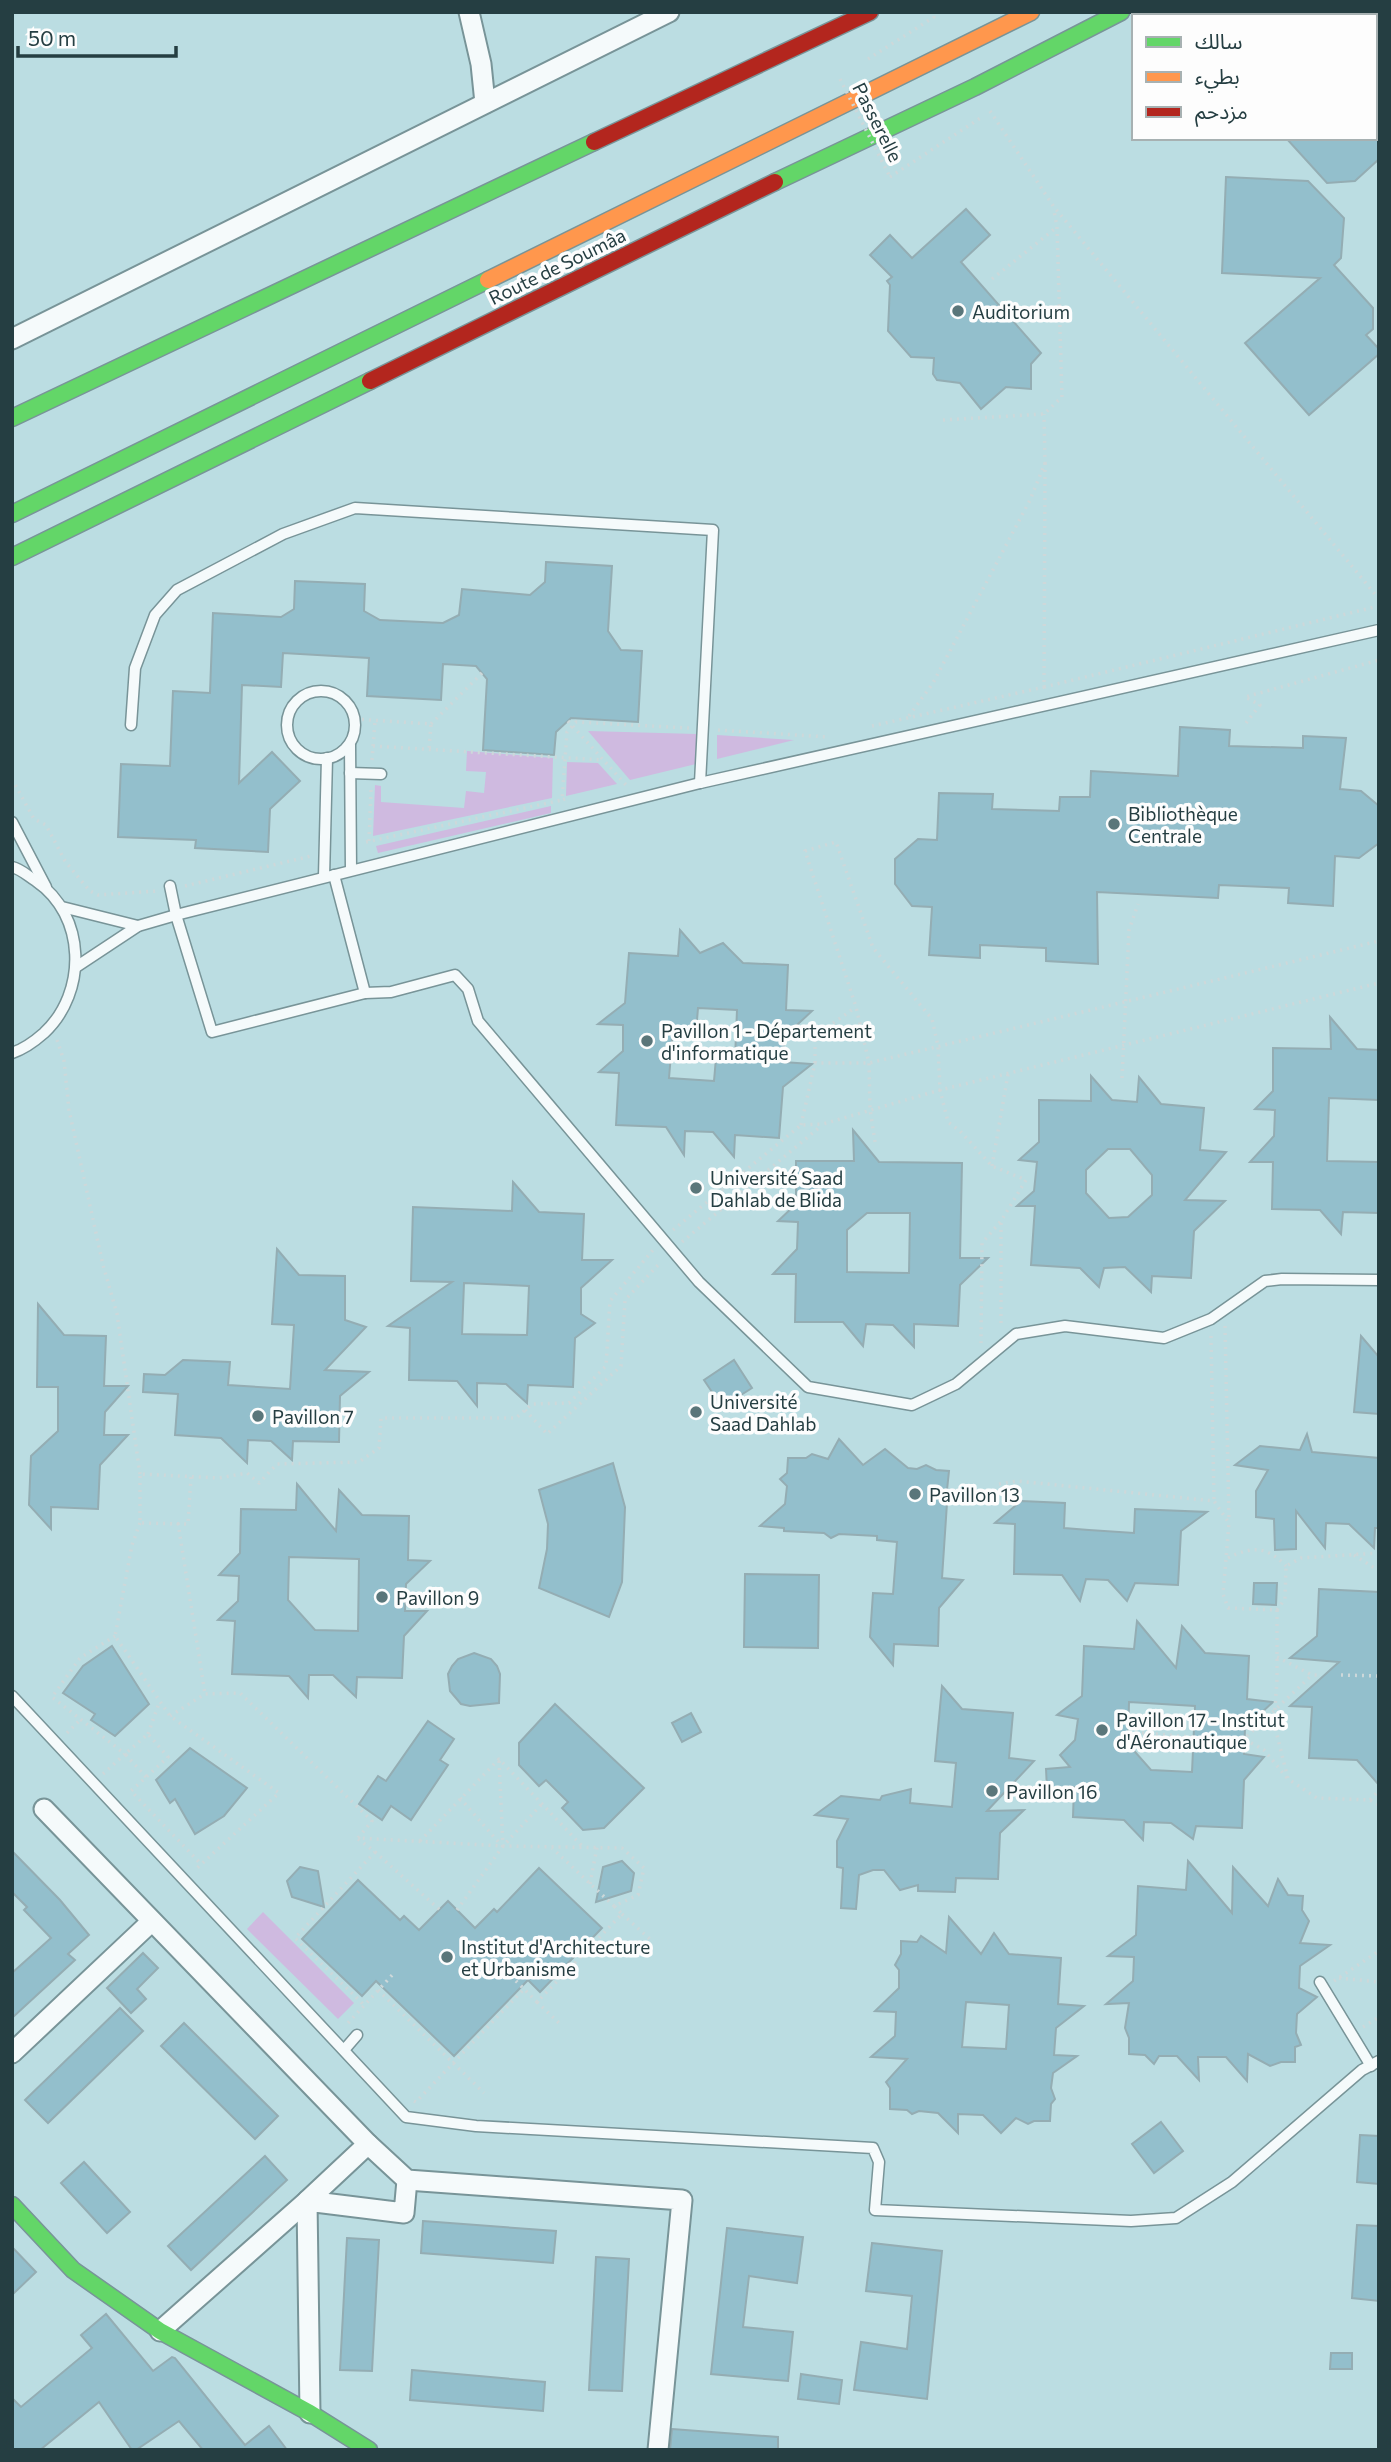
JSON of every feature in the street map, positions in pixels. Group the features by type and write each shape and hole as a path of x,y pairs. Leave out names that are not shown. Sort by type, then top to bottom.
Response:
{"main road":[{"path":"12,418 870,12"},
{"name":"Route de Soumâa","path":"12,514 1031,12"},
{"name":"Route de Soumâa","path":"12,557 882,130 975,87 1121,12"},
{"path":"12,2204 73,2270 160,2331 310,2413 369,2450"}],"street":[{"path":"469,12 481,64 485,103"},
{"path":"12,339 669,12"},
{"path":"44,1809 368,2144 407,2180 682,2200 658,2450"},
{"path":"12,2053 151,1922"},
{"path":"160,2331 368,2144"},
{"path":"307,2201 404,2213 407,2180"},
{"path":"307,2201 310,2413"}],"lane":[{"path":"131,725 135,668 155,615 177,590 283,534 355,508 713,530 701,783"},
{"path":"76,967 138,926 176,915 701,783 1379,630"},
{"path":"327,691 347,702 355,719 355,734 350,745 342,752 327,758 310,758 292,744 286,722 289,711 305,694 327,691"},
{"path":"350,745 351,870"},
{"path":"327,758 325,852 329,876 365,993"},
{"path":"350,773 377,774"},
{"path":"12,822 46,888 62,907 74,936 76,967 73,988 53,1025 14,1055"},
{"path":"12,867 46,888"},
{"path":"170,888 212,1032 365,993 391,992 455,975 468,989 478,1021 699,1282 808,1387 912,1405 956,1384 1016,1334 1065,1326 1164,1338 1211,1320 1265,1281 1379,1280"},
{"path":"62,907 138,926"},
{"path":"12,1696 406,2117 476,2126 873,2148 879,2161 875,2210 1131,2221 1176,2218 1232,2182 1362,2070 1375,2064 1321,1982"},
{"path":"344,2050 355,2037"}],"path":[{"path":"898,38 934,17 932,12"},
{"name":"Passerelle","path":"840,79 890,177 990,112"},
{"path":"975,87 1054,207 1379,599"},
{"path":"943,420 1044,414 1062,397 1057,227 1054,207"},
{"path":"992,279 1057,227"},
{"path":"1044,414 1044,687"},
{"path":"907,718 933,683 1030,500 1045,463"},
{"path":"868,727 1379,606"},
{"path":"1246,723 1260,705 1245,697 1379,660"},
{"path":"429,749 431,724 482,673"},
{"path":"355,719 431,724"},
{"path":"369,841 377,774 373,746 375,720"},
{"path":"568,721 626,785"},
{"path":"562,800 566,732 576,722 828,737 803,743"},
{"path":"373,746 603,760"},
{"path":"12,779 34,819 46,825 65,860 90,891 99,895 138,894 170,888 325,852"},
{"path":"613,788 638,782"},
{"path":"351,846 575,797"},
{"path":"875,1142 870,1109 869,1063 856,1007 805,852 836,842 873,947 932,1019 938,1046 940,1090 948,1122 960,1131 992,1167 1026,1180 1001,1221 982,1243 981,1363"},
{"path":"1122,1078 1129,930 1138,904"},
{"path":"815,1063 869,1063 1379,941"},
{"path":"141,1474 219,1478 247,1473 259,1483 277,1464 359,1462 379,1448 381,1418 516,1418 532,1404 569,1403 606,1366 610,1301 663,1238 801,1125 823,1124 940,1090 1379,983"},
{"path":"801,1125 815,1063 815,1035 856,1007"},
{"path":"53,1025 64,1061 69,1110 103,1265 117,1314 141,1474 140,1523 132,1545 115,1636 170,1716 279,1793 201,1864 131,1791 168,1757 148,1734"},
{"path":"992,1167 1008,1074"},
{"path":"524,1410 547,1434 621,1366 625,1300 673,1250 823,1124"},
{"path":"1001,1221 1001,1346"},
{"path":"1225,1310 1229,1523 1223,1594 1228,1608 1277,1610"},
{"path":"1211,1320 1214,1502 1229,1523"},
{"path":"140,1523 188,1524 191,1477"},
{"path":"999,1484 1017,1481 1214,1502"},
{"path":"178,1523 205,1693"},
{"path":"1228,1558 1248,1548 1274,1553 1286,1566 1285,1599 1277,1610 1274,1723 1288,1779"},
{"path":"1286,1566 1301,1558 1379,1553"},
{"path":"1353,1555 1379,1571"},
{"path":"115,1636 80,1658 52,1697 125,1754 146,1777"},
{"path":"1277,1657 1312,1675 1319,1675"},
{"path":"1312,1675 1244,1739 1264,1750 1288,1779 1317,1798 1370,1800 1379,1805"},
{"path":"1340,1675 1379,1676"},
{"path":"170,1716 205,1693 240,1693 372,1821 358,1838"},
{"path":"93,1783 148,1734 159,1703"},
{"path":"1128,1732 1194,1737"},
{"path":"419,1842 499,1759"},
{"path":"499,1759 583,1847"},
{"path":"499,1759 503,1846"},
{"path":"1370,1800 1379,1790"},
{"path":"460,1798 503,1846"},
{"path":"457,1910 503,1846 541,1805"},
{"path":"358,1838 503,1846 622,1848 644,1868 638,1895 614,1906"},
{"path":"358,1838 440,1910"},
{"path":"552,1847 651,1940"},
{"path":"590,1884 597,1847"},
{"path":"364,2005 295,1938 375,1852"},
{"path":"537,2002 622,1914"},
{"path":"1321,1982 1334,1981 1379,1951"},
{"path":"506,1971 560,2024"},
{"path":"355,2037 343,2027 395,1972"},
{"path":"1339,1978 1379,1982"},
{"path":"407,2093 416,2102 524,1989"},
{"path":"378,1990 484,2093"}],"shaded area":[{"path":"588,731 697,734 696,764 630,780"},
{"path":"717,735 794,740 717,759"},
{"path":"467,751 553,758 552,798 373,836 375,785 381,786 381,802 464,808 466,791 484,793 486,772 466,771"},
{"path":"567,762 598,763 617,784 566,796"},
{"path":"551,806 551,813 378,853 376,846"},
{"path":"263,1912 354,2003 338,2019 247,1929"}],"building":[{"path":"1379,138 1379,159 1355,181 1327,183 1288,140"},
{"path":"1226,177 1308,181 1344,218 1341,258 1334,265 1373,308 1373,329 1366,335 1379,349 1379,354 1309,415 1245,343 1320,278 1222,273"},
{"name":"Auditorium","path":"966,209 990,235 961,262 1041,353 1031,364 1031,389 1006,387 981,409 960,383 937,380 933,374 934,358 911,357 888,331 890,285 887,281 892,277 870,255 890,235 912,258"},
{"path":"546,562 612,566 608,631 621,650 642,651 638,722 571,718 556,732 554,755 483,750 487,679 476,666 443,664 441,700 367,696 369,658 283,653 281,687 242,685 239,783 272,752 300,781 270,809 268,852 195,848 196,840 118,837 121,764 170,766 173,691 210,693 213,613 281,617 294,609 295,581 365,584 364,611 380,620 443,623 459,615 462,589 530,595 545,582"},
{"path":"1180,727 1230,730 1229,746 1303,748 1303,736 1346,738 1340,789 1361,791 1379,806 1379,843 1359,858 1335,856 1333,906 1288,903 1289,888 1219,885 1218,898 1097,892 1098,964 1046,961 1046,948 980,945 980,958 929,955 932,907 912,906 895,884 895,859 918,839 937,840 939,793 993,794 992,809 1059,811 1060,797 1090,797 1091,771 1178,776"},
{"name":"Pavillon 1 - Département d'informatique","path":"680,930 700,953 723,943 743,963 788,965 786,1010 812,1011 784,1037 783,1062 812,1064 783,1087 779,1138 735,1135 734,1157 713,1132 685,1131 684,1155 666,1127 616,1125 619,1073 599,1072 623,1051 623,1025 598,1024 625,1003 629,953 678,956","holes":["698,1008 737,1010 735,1059 716,1058 714,1081 669,1078 673,1030 696,1032"]},
{"path":"1330,1017 1357,1049 1379,1050 1379,1100 1329,1098 1327,1161 1379,1162 1379,1213 1343,1212 1341,1234 1320,1210 1272,1209 1273,1162 1250,1162 1274,1136 1275,1110 1255,1109 1273,1091 1273,1048 1331,1049"},
{"path":"1091,1076 1112,1100 1137,1102 1139,1077 1161,1104 1204,1108 1200,1150 1226,1152 1185,1200 1225,1201 1194,1231 1191,1278 1152,1276 1151,1292 1125,1267 1104,1268 1099,1287 1080,1268 1031,1265 1035,1206 1017,1206 1034,1191 1037,1162 1019,1160 1039,1142 1039,1100 1091,1101","holes":["1108,1149 1130,1149 1152,1175 1152,1195 1128,1217 1109,1218 1086,1193 1086,1170"]},
{"path":"853,1130 879,1162 962,1163 960,1258 988,1258 960,1285 958,1326 914,1324 914,1347 893,1325 866,1324 863,1346 843,1322 795,1322 796,1274 773,1274 797,1249 798,1222 778,1221 796,1204 796,1161 854,1161","holes":["867,1213 910,1213 909,1273 847,1272 847,1230"]},
{"path":"513,1182 539,1212 584,1214 582,1260 612,1260 581,1288 581,1314 595,1323 575,1338 573,1387 528,1385 527,1403 506,1384 477,1383 477,1406 457,1381 409,1380 410,1328 388,1326 452,1282 411,1281 413,1207 512,1211","holes":["464,1283 529,1286 527,1335 462,1334"]},
{"name":"Pavillon 7","path":"277,1249 299,1275 345,1276 345,1320 366,1327 325,1370 369,1372 340,1396 339,1442 293,1441 292,1460 271,1441 248,1440 247,1463 221,1438 175,1435 178,1394 143,1392 144,1374 165,1375 183,1360 230,1362 228,1385 290,1389 294,1325 272,1324"},
{"path":"38,1304 64,1335 106,1336 104,1386 128,1386 105,1412 104,1435 128,1435 100,1465 98,1509 51,1507 51,1529 29,1505 31,1456 58,1431 58,1387 37,1387"},
{"path":"1361,1336 1379,1357 1379,1414 1354,1412"},
{"path":"734,1360 752,1388 722,1407 704,1380"},
{"path":"1307,1434 1312,1452 1379,1458 1379,1528 1375,1528 1374,1548 1349,1524 1326,1523 1325,1548 1296,1511 1296,1549 1275,1550 1274,1519 1256,1517 1256,1491 1268,1470 1235,1465 1260,1446 1300,1450"},
{"name":"Pavillon 13","path":"839,1439 863,1465 885,1449 908,1468 917,1469 926,1465 936,1470 949,1471 947,1490 954,1496 947,1503 942,1578 963,1580 939,1608 938,1646 894,1644 893,1665 870,1637 873,1593 893,1594 897,1542 877,1540 877,1536 839,1534 831,1538 824,1533 784,1531 784,1528 760,1526 785,1504 787,1486 780,1479 787,1473 788,1458 806,1458 812,1454 828,1459"},
{"path":"613,1463 625,1507 622,1582 609,1617 539,1588 547,1549 548,1524 539,1490"},
{"name":"Pavillon 9","path":"297,1484 336,1531 339,1490 362,1515 409,1516 408,1560 430,1561 406,1584 405,1611 427,1611 404,1636 402,1678 357,1677 356,1697 333,1675 309,1675 308,1698 289,1676 232,1674 235,1621 218,1620 238,1601 239,1576 219,1575 240,1553 241,1509 296,1510","holes":["289,1557 359,1559 358,1631 315,1630 288,1600"]},
{"path":"1021,1501 1065,1503 1064,1528 1134,1533 1135,1509 1207,1512 1181,1531 1178,1585 1135,1583 1127,1601 1108,1580 1086,1579 1080,1601 1062,1575 1014,1574 1015,1524 995,1523"},
{"path":"745,1574 819,1575 818,1648 744,1647"},
{"path":"1254,1583 1277,1583 1276,1605 1253,1604"},
{"path":"1319,1589 1379,1592 1379,1785 1357,1760 1309,1758 1312,1707 1290,1706 1339,1662 1290,1658 1317,1636"},
{"name":"Pavillon 17 - Institut d'Aéronautique","path":"1137,1621 1176,1668 1182,1626 1205,1653 1249,1656 1247,1699 1273,1702 1245,1728 1244,1754 1264,1757 1244,1780 1242,1828 1196,1826 1193,1839 1171,1823 1144,1822 1143,1840 1124,1820 1073,1817 1074,1787 1047,1789 1046,1769 1070,1767 1060,1755 1075,1740 1078,1719 1057,1715 1082,1696 1084,1646 1134,1649","holes":["1129,1702 1195,1706 1192,1772 1151,1770 1128,1744"]},
{"path":"112,1646 149,1704 115,1736 91,1720 95,1714 63,1693 83,1666"},
{"path":"474,1653 491,1659 497,1666 500,1674 499,1703 470,1706 461,1704 450,1691 448,1674 452,1666 458,1659"},
{"name":"Pavillon 16","path":"942,1686 962,1709 1013,1713 1009,1758 1034,1761 987,1811 1024,1810 1000,1833 998,1879 956,1878 955,1892 918,1891 918,1885 900,1890 884,1870 873,1870 859,1875 856,1909 841,1908 843,1868 837,1867 837,1841 848,1819 815,1815 841,1796 880,1800 882,1796 911,1789 910,1803 952,1807 956,1763 935,1761"},
{"path":"555,1704 644,1788 604,1828 583,1830 562,1808 568,1802 546,1780 539,1786 519,1765 519,1743"},
{"path":"691,1713 701,1732 682,1742 672,1723"},
{"path":"428,1721 454,1739 440,1760 448,1765 411,1820 391,1806 382,1820 359,1804 378,1776 386,1781"},
{"path":"190,1748 247,1788 224,1816 195,1834 175,1799 170,1803 156,1780"},
{"path":"12,1851 60,1900 89,1935 68,1954 75,1960 12,2018 12,1973 51,1938 24,1910 27,1907 12,1892"},
{"path":"622,1861 634,1873 631,1891 596,1902 603,1867"},
{"path":"1188,1861 1232,1913 1233,1867 1268,1906 1278,1879 1288,1895 1303,1896 1302,1910 1309,1921 1300,1943 1330,1945 1300,1966 1299,1988 1317,1997 1297,2014 1296,2033 1301,2045 1295,2047 1295,2062 1281,2062 1270,2066 1248,2054 1247,2081 1226,2057 1198,2057 1199,2080 1177,2056 1159,2056 1154,2064 1145,2055 1129,2054 1129,2038 1125,2028 1129,2003 1106,2004 1133,1981 1134,1957 1108,1956 1136,1935 1138,1886 1186,1890"},
{"path":"300,1867 318,1871 324,1907 292,1897 287,1881"},
{"name":"Institut d'Architecture et Urbanisme","path":"539,1868 602,1928 540,1992 528,1980 454,2056 376,1981 362,1996 302,1939 358,1880 400,1920 404,1916 419,1930 448,1901 475,1928 494,1909 497,1912"},
{"path":"949,1917 981,1954 994,1933 1009,1954 1061,1958 1058,2004 1084,2006 1056,2028 1054,2055 1077,2056 1053,2073 1051,2088 1055,2099 1051,2104 1050,2121 1034,2121 1028,2124 1016,2118 1001,2133 983,2115 958,2114 958,2133 938,2113 919,2111 912,2114 907,2110 890,2109 890,2088 886,2082 907,2059 871,2057 895,2036 896,2012 875,2011 899,1988 899,1970 895,1965 901,1954 901,1941 917,1942 921,1936 946,1953","holes":["966,2002 1009,2005 1006,2049 962,2047"]},
{"path":"143,1953 158,1968 137,1989 146,1999 131,2013 107,1988"},
{"path":"120,2008 143,2031 48,2123 25,2100"},
{"path":"184,2023 278,2116 255,2139 161,2046"},
{"path":"1161,2122 1183,2151 1154,2173 1132,2144"},
{"path":"1360,2135 1379,2136 1379,2184 1357,2182"},
{"path":"265,2156 287,2180 191,2270 168,2246"},
{"path":"84,2162 130,2212 107,2233 61,2183"},
{"path":"423,2221 556,2231 553,2263 421,2253"},
{"path":"1357,2225 1379,2226 1379,2301 1352,2298"},
{"path":"727,2228 803,2237 797,2283 749,2276 743,2327 793,2332 788,2381 711,2374"},
{"path":"347,2238 379,2240 372,2371 340,2370"},
{"path":"872,2243 942,2251 927,2399 854,2390 861,2342 907,2349 912,2296 866,2291"},
{"path":"12,2247 36,2272 12,2295"},
{"path":"596,2257 629,2259 622,2391 589,2390"},
{"path":"106,2314 153,2371 172,2357 175,2358 245,2445 269,2426 287,2450 203,2450 179,2421 136,2450 132,2450 99,2402 40,2450 12,2450 12,2398 21,2407 92,2348 81,2335"},
{"path":"1331,2353 1352,2353 1352,2369 1330,2369"},
{"path":"412,2370 545,2382 543,2411 410,2400"},
{"path":"801,2374 842,2380 839,2404 798,2399"},
{"path":"672,2429 778,2437 778,2450 670,2450"}],"traffic: fast":[{"path":"775,182 975,87 1121,12"},
{"path":"12,418 594,142"},
{"path":"12,514 488,280"},
{"path":"12,557 370,381"},
{"path":"12,2205 73,2270 160,2331 310,2413 369,2450"}],"traffic: slow":[{"path":"488,280 1031,12"}],"traffic: jam":[{"path":"594,142 870,12"},
{"path":"370,381 775,182"}],"place":[{"name":"Auditorium","path":"958,311"},
{"name":"Bibliothèque Centrale","path":"1114,824"},
{"name":"Pavillon 1 - Département d'informatique","path":"647,1041"},
{"name":"Université Saad Dahlab de Blida","path":"696,1188"},
{"name":"Université Saad Dahlab","path":"696,1412"},
{"name":"Pavillon 7","path":"258,1416"},
{"name":"Pavillon 13","path":"915,1494"},
{"name":"Pavillon 9","path":"382,1597"},
{"name":"Pavillon 17 - Institut d'Aéronautique","path":"1102,1730"},
{"name":"Pavillon 16","path":"992,1791"},
{"name":"Institut d'Architecture et Urbanisme","path":"447,1957"}]}
